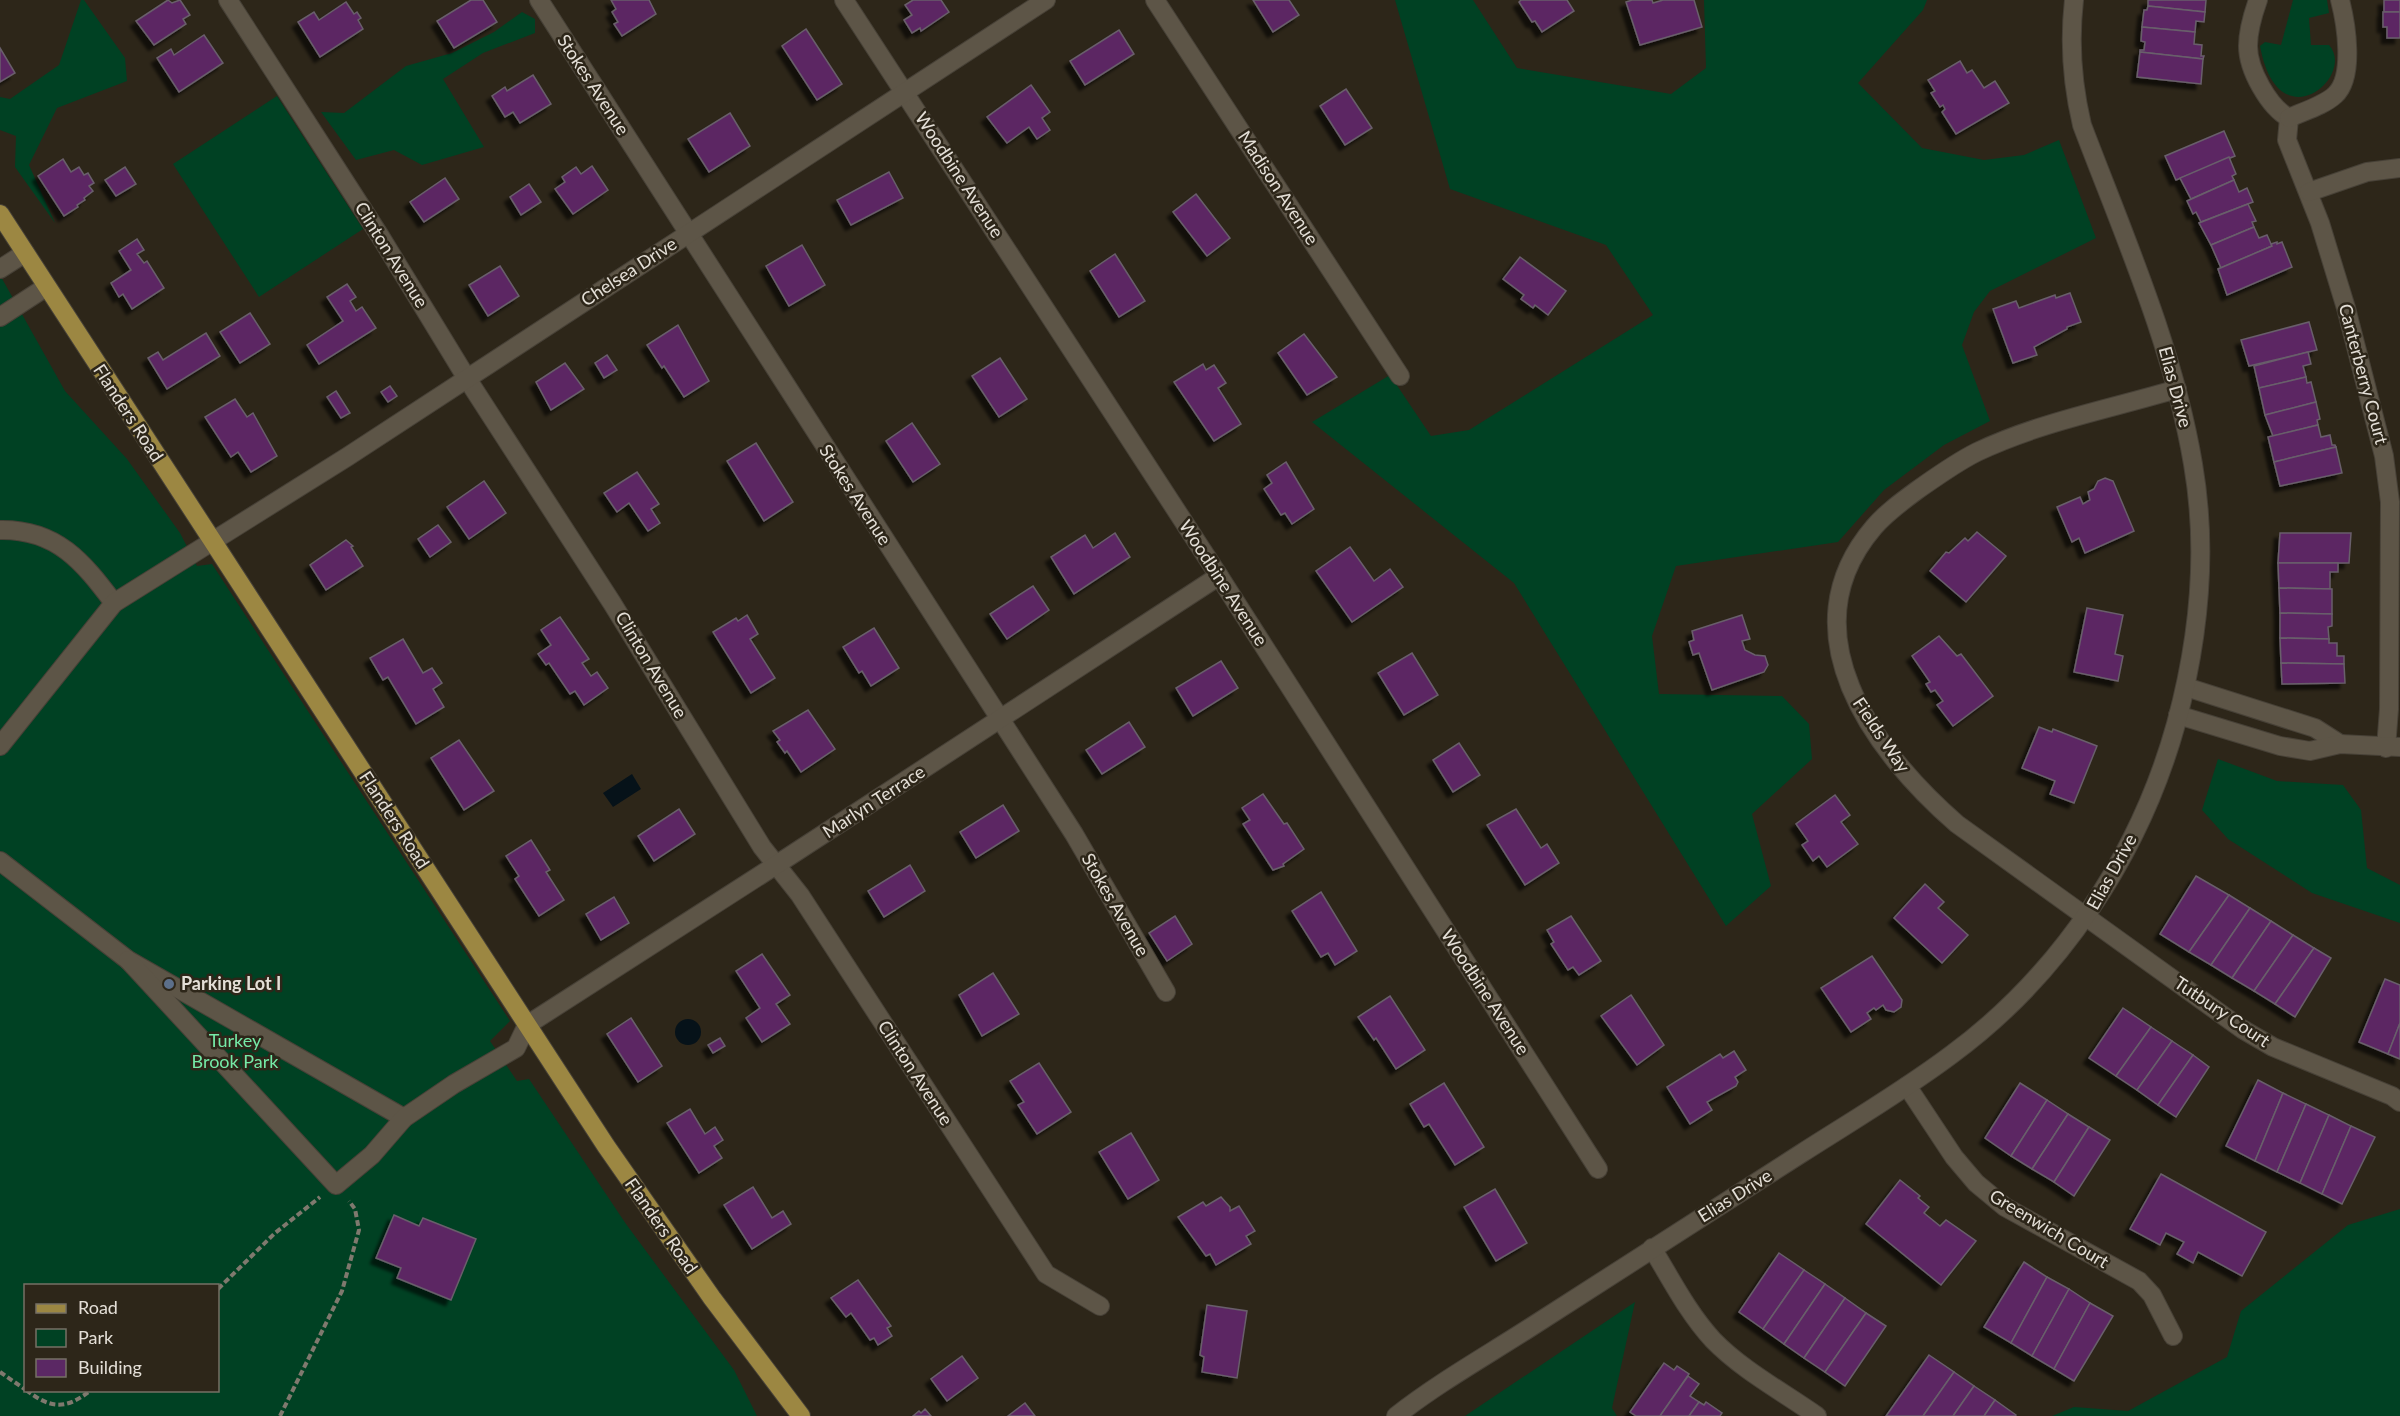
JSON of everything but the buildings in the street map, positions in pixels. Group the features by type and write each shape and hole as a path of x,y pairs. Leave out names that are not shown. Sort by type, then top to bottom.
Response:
{"main road":[{"name":"Flanders Road","path":"0,214 212,543 671,1242 801,1416"}],"street":[{"name":"Clinton Avenue","path":"228,0 612,603 762,847 800,895 1046,1274 1100,1306"},
{"name":"Stokes Avenue","path":"539,0 1074,834 1166,992"},
{"name":"Woodbine Avenue","path":"844,0 1219,576 1598,1169"},
{"name":"Chelsea Drive","path":"0,746 114,603 212,543 1046,0"},
{"name":"Madison Avenue","path":"1155,0 1400,376"},
{"name":"Elias Drive","path":"1396,1416 1955,1053 2002,1012 2045,967 2087,916 2122,857 2141,819 2168,753 2186,687 2193,649 2200,584 2200,519 2194,468 2177,389 2157,324 2082,125 2071,67 2070,34 2074,0"},
{"path":"2258,0 2249,32 2248,47 2251,63 2269,100 2279,112 2289,118 2328,101 2343,85 2347,58 2340,0"},
{"name":"Canterberry Court","path":"2289,118 2286,140 2309,192 2346,308 2388,473 2390,502 2389,710 2393,748"},
{"path":"2309,192 2367,172 2400,168"},
{"path":"0,269 25,253"},
{"path":"0,317 46,287"},
{"name":"Fields Way","path":"2087,916 1956,824 1899,766 1863,714 1845,676 1837,638 1840,594 1856,553 1875,526 1898,505 1958,462 2017,435 2177,389"},
{"path":"0,530 18,531 36,536 70,552 84,564 114,603"},
{"name":"Marlyn Terrace","path":"527,1025 1219,576"},
{"path":"2186,687 2315,729 2340,744"},
{"path":"2178,715 2262,740 2310,751 2340,744 2393,748"},
{"path":"0,861 128,960 404,1118"},
{"name":"Tutbury Court","path":"2087,916 2242,1029 2272,1047 2391,1096 2400,1102"},
{"path":"128,960 336,1185 372,1155 404,1118 454,1084 516,1048 527,1025"},
{"name":"Greenwich Court","path":"1907,1086 1954,1157 1976,1183 2005,1207 2139,1281 2152,1295 2173,1336"},
{"path":"1652,1248 1686,1303 1714,1341 1728,1354 1817,1416"}],"path":[{"path":"219,1287 275,1233 336,1185 355,1209 359,1230 342,1291 280,1416"},
{"path":"0,1372 24,1389"},
{"path":"29,1392 44,1401 59,1406 76,1401 88,1392"}],"green space":[{"path":"81,0 84,0 125,58 127,81 57,108 29,165 55,223 15,167 16,136 0,130 0,97 10,99 59,65"},
{"path":"1395,0 1473,0 1517,68 1671,94 1706,68 1704,0 1927,0 1923,10 1858,83 1922,148 1984,160 2024,155 2059,140 2096,238 1990,291 1974,312 1962,345 1990,421 1944,445 1884,490 1838,542 1676,566 1652,636 1659,694 1782,696 1809,724 1812,759 1752,814 1771,886 1726,926 1514,583 1312,422 1390,375 1431,436 1469,430 1653,315 1606,245 1450,189"},
{"path":"2293,0 2327,0 2329,13 2309,18 2311,45 2329,45 2335,58 2333,72 2324,85 2312,94 2297,97 2282,92 2269,75 2260,46 2265,42 2281,45"},
{"path":"522,12 535,19 535,33 483,53 443,79 484,147 422,165 394,150 356,160 321,112 344,113 406,66 452,53 494,32"},
{"path":"277,96 363,229 259,297 173,164"},
{"name":"Turkey Brook Park","path":"0,275 65,391 127,459 180,533 197,566 212,564 510,1021 490,1041 517,1081 529,1079 626,1224 734,1370 757,1416 0,1416"},
{"path":"2218,759 2277,781 2343,785 2361,810 2367,868 2400,885 2400,923 2312,893 2228,839 2202,810"},
{"path":"2400,1209 2400,1416 2052,1416 2074,1407 2128,1411 2227,1357 2241,1311 2348,1225"},
{"path":"1635,1302 1612,1408 1617,1416 1465,1416"}],"shaded area":[{"path":"632,774 641,789 613,807 603,793"},
{"path":"688,1019 697,1023 701,1032 697,1041 688,1045 679,1041 675,1032 679,1023"}],"place":[{"name":"Parking Lot I","path":"169,984"}]}
